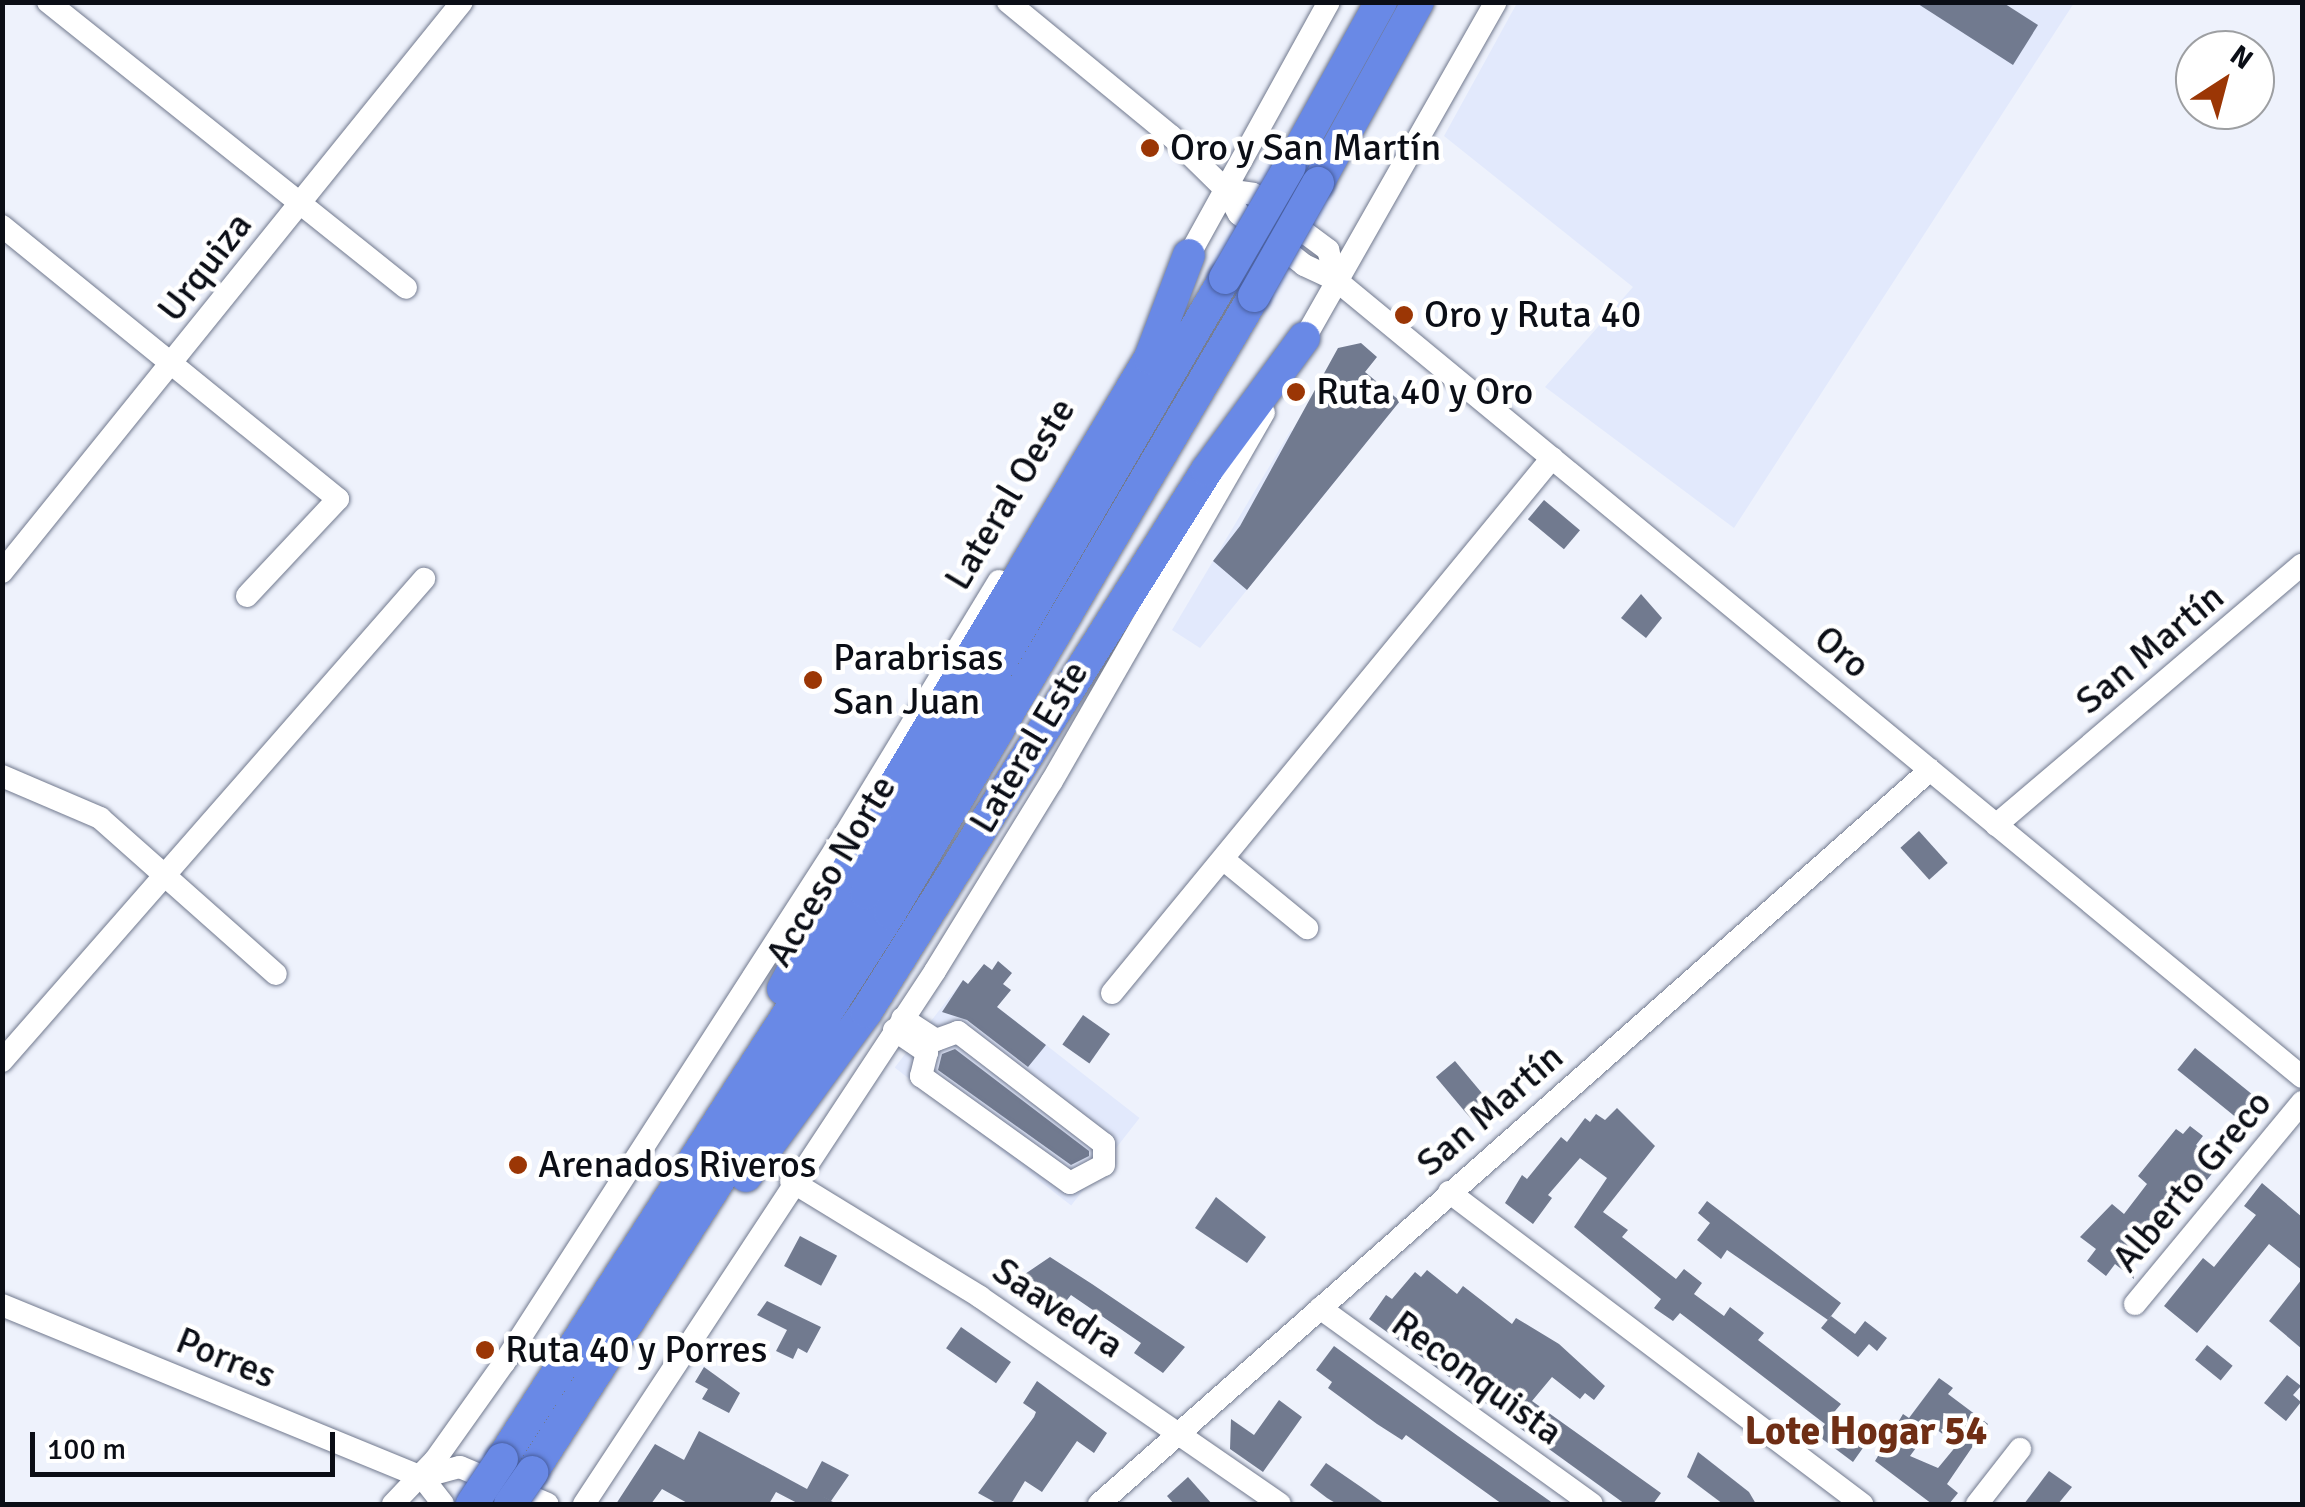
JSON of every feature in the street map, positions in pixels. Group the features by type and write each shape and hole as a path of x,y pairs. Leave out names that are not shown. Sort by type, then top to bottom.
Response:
{"highway":[{"name":"Acceso Norte","path":"510,1504 517,1465 652,1228 866,893 1382,2"},
{"name":"Acceso Norte","path":"472,1504 517,1465 621,1338 890,912 1254,296 1418,2"},
{"path":"652,1228 884,803 1150,358 1189,255"},
{"path":"621,1338 866,1012 1207,470 1304,338"}],"street":[{"path":"48,2 406,288"},
{"name":"Urquiza","path":"2,572 176,362 462,2"},
{"name":"Oro","path":"1008,2 1171,136 1226,190 1240,214 1304,264 1336,280 2302,1078"},
{"name":"Lateral Oeste","path":"392,1504 422,1477 514,1346 845,834 1084,444 1329,2"},
{"name":"Lateral Este","path":"584,1504 1052,781 1496,2"},
{"path":"2,226 176,362 338,499 247,596"},
{"path":"1112,993 1552,458"},
{"name":"San Martín","path":"1996,825 2302,565"},
{"path":"2,1061 424,579"},
{"name":"San Martín","path":"1099,1504 1930,770"},
{"path":"2,776 84,806 276,974"},
{"path":"1222,859 1307,928"},
{"path":"898,1024 936,1040 958,1032 1104,1144 1104,1165 1070,1184 921,1076 928,1052 898,1024"},
{"name":"Alberto Greco","path":"2135,1304 2302,1102"},
{"name":"Saavedra","path":"791,1181 980,1297 1280,1504"},
{"path":"1450,1192 1862,1504"},
{"name":"Porres","path":"2,1305 422,1477 443,1504"},
{"name":"Reconquista","path":"1320,1308 1592,1504"},
{"path":"1977,1504 2020,1449"},
{"name":"Porres","path":"422,1477 460,1467 548,1504"}],"shaded area":[{"path":"1517,3 2074,3 1734,528 1545,387 1633,287 1444,136"},
{"path":"1291,430 1342,472 1200,648 1172,630"},
{"path":"963,980 1140,1118 1071,1205 895,1067"}],"building":[{"path":"1915,2 2002,2 2038,25 2013,65"},
{"path":"1361,343 1377,357 1365,372 1400,401 1247,590 1213,561 1240,526 1338,348"},
{"path":"1544,500 1580,530 1564,549 1528,519"},
{"path":"1641,594 1662,618 1646,638 1621,618"},
{"path":"1919,831 1948,863 1929,880 1900,848"},
{"path":"998,961 1012,973 1003,984 1011,990 997,1007 1046,1045 1028,1067 967,1020 942,1012 963,980 968,984 984,964 992,970"},
{"path":"1083,1015 1110,1034 1089,1063 1062,1044"},
{"path":"2195,1048 2266,1106 2249,1128 2177,1070"},
{"path":"955,1049 1089,1151 1089,1156 1071,1165 938,1070 942,1054"},
{"path":"1455,1061 1494,1108 1475,1124 1436,1077"},
{"path":"1617,1108 1655,1146 1603,1212 1628,1230 1622,1237 1676,1279 1684,1269 1702,1283 1694,1294 1724,1316 1730,1307 1764,1333 1758,1340 1841,1404 1829,1418 1865,1445 1853,1462 1817,1435 1825,1424 1680,1313 1673,1321 1654,1308 1661,1299 1574,1227 1607,1178 1580,1158 1548,1195 1552,1198 1533,1224 1505,1203 1522,1175 1527,1179 1561,1137 1567,1142 1585,1118 1590,1122 1596,1114 1605,1120"},
{"path":"2190,1126 2203,1136 2196,1145 2220,1164 2201,1187 2189,1178 2130,1250 2134,1279 2115,1264 2106,1276 2087,1261 2096,1249 2080,1237 2112,1204 2124,1214 2147,1184 2138,1176 2176,1129 2183,1134"},
{"path":"2262,1183 2302,1217 2302,1270 2269,1244 2197,1333 2164,1306 2203,1258 2214,1267 2256,1215 2244,1206"},
{"path":"1216,1197 1266,1237 1247,1263 1195,1228"},
{"path":"1707,1201 1841,1303 1828,1320 1727,1250 1721,1259 1697,1240 1710,1223 1698,1213"},
{"path":"800,1236 837,1256 821,1286 784,1266"},
{"path":"1050,1257 1185,1347 1163,1373 1134,1353 1141,1343 1071,1295 1056,1314 1026,1289 1031,1283 1022,1276"},
{"path":"1427,1270 1457,1294 1463,1286 1512,1324 1516,1318 1559,1344 1605,1386 1594,1400 1585,1393 1580,1399 1552,1377 1532,1401 1661,1493 1653,1504 1625,1504 1369,1319 1386,1295 1392,1299 1415,1272 1421,1277"},
{"path":"2302,1279 2302,1349 2269,1321"},
{"path":"767,1301 821,1327 807,1353 798,1348 793,1359 776,1351 787,1330 757,1315"},
{"path":"1831,1316 1855,1334 1865,1321 1887,1338 1877,1351 1869,1344 1858,1357 1821,1328"},
{"path":"961,1327 1011,1362 996,1383 946,1348"},
{"path":"2207,1345 2233,1366 2221,1381 2195,1360"},
{"path":"1334,1346 1554,1504 1502,1504 1406,1435 1402,1440 1377,1424 1328,1388 1332,1382 1316,1370"},
{"path":"704,1367 740,1393 729,1413 702,1399 708,1389 695,1382"},
{"path":"2287,1375 2301,1386 2293,1395 2301,1402 2286,1421 2264,1403"},
{"path":"1939,1378 1953,1388 1948,1394 1988,1424 1947,1484 1958,1493 1949,1504 1932,1504 1875,1461 1903,1414 1909,1418","holes":["1932,1426 1957,1445 1938,1468 1910,1456"]},
{"path":"1037,1381 1107,1433 1094,1453 1077,1441 1042,1492 1025,1481 1011,1504 998,1504 978,1493 1034,1417 1036,1412 1023,1403"},
{"path":"1279,1400 1302,1417 1263,1472 1230,1449 1231,1419 1254,1435"},
{"path":"699,1431 807,1489 822,1461 849,1475 831,1501 837,1504 799,1504 776,1492 769,1504 689,1504 662,1489 651,1504 616,1504 655,1444 684,1460"},
{"path":"1698,1452 1749,1492 1756,1504 1723,1504 1687,1477"},
{"path":"1326,1463 1385,1504 1337,1504 1327,1498 1310,1485"},
{"path":"2049,1471 2072,1487 2058,1504 2024,1504"},
{"path":"1188,1477 1212,1504 1174,1504 1167,1496"}],"place":[{"name":"Oro y San Martín","path":"1150,148"},
{"name":"Oro y Ruta 40","path":"1404,315"},
{"name":"Ruta 40 y Oro","path":"1296,392"},
{"name":"Parabrisas San Juan","path":"813,680"},
{"name":"Arenados Riveros","path":"518,1165"},
{"name":"Ruta 40 y Porres","path":"485,1350"}],"district":[{"name":"Lote Hogar 54","path":"1866,1431"}]}
